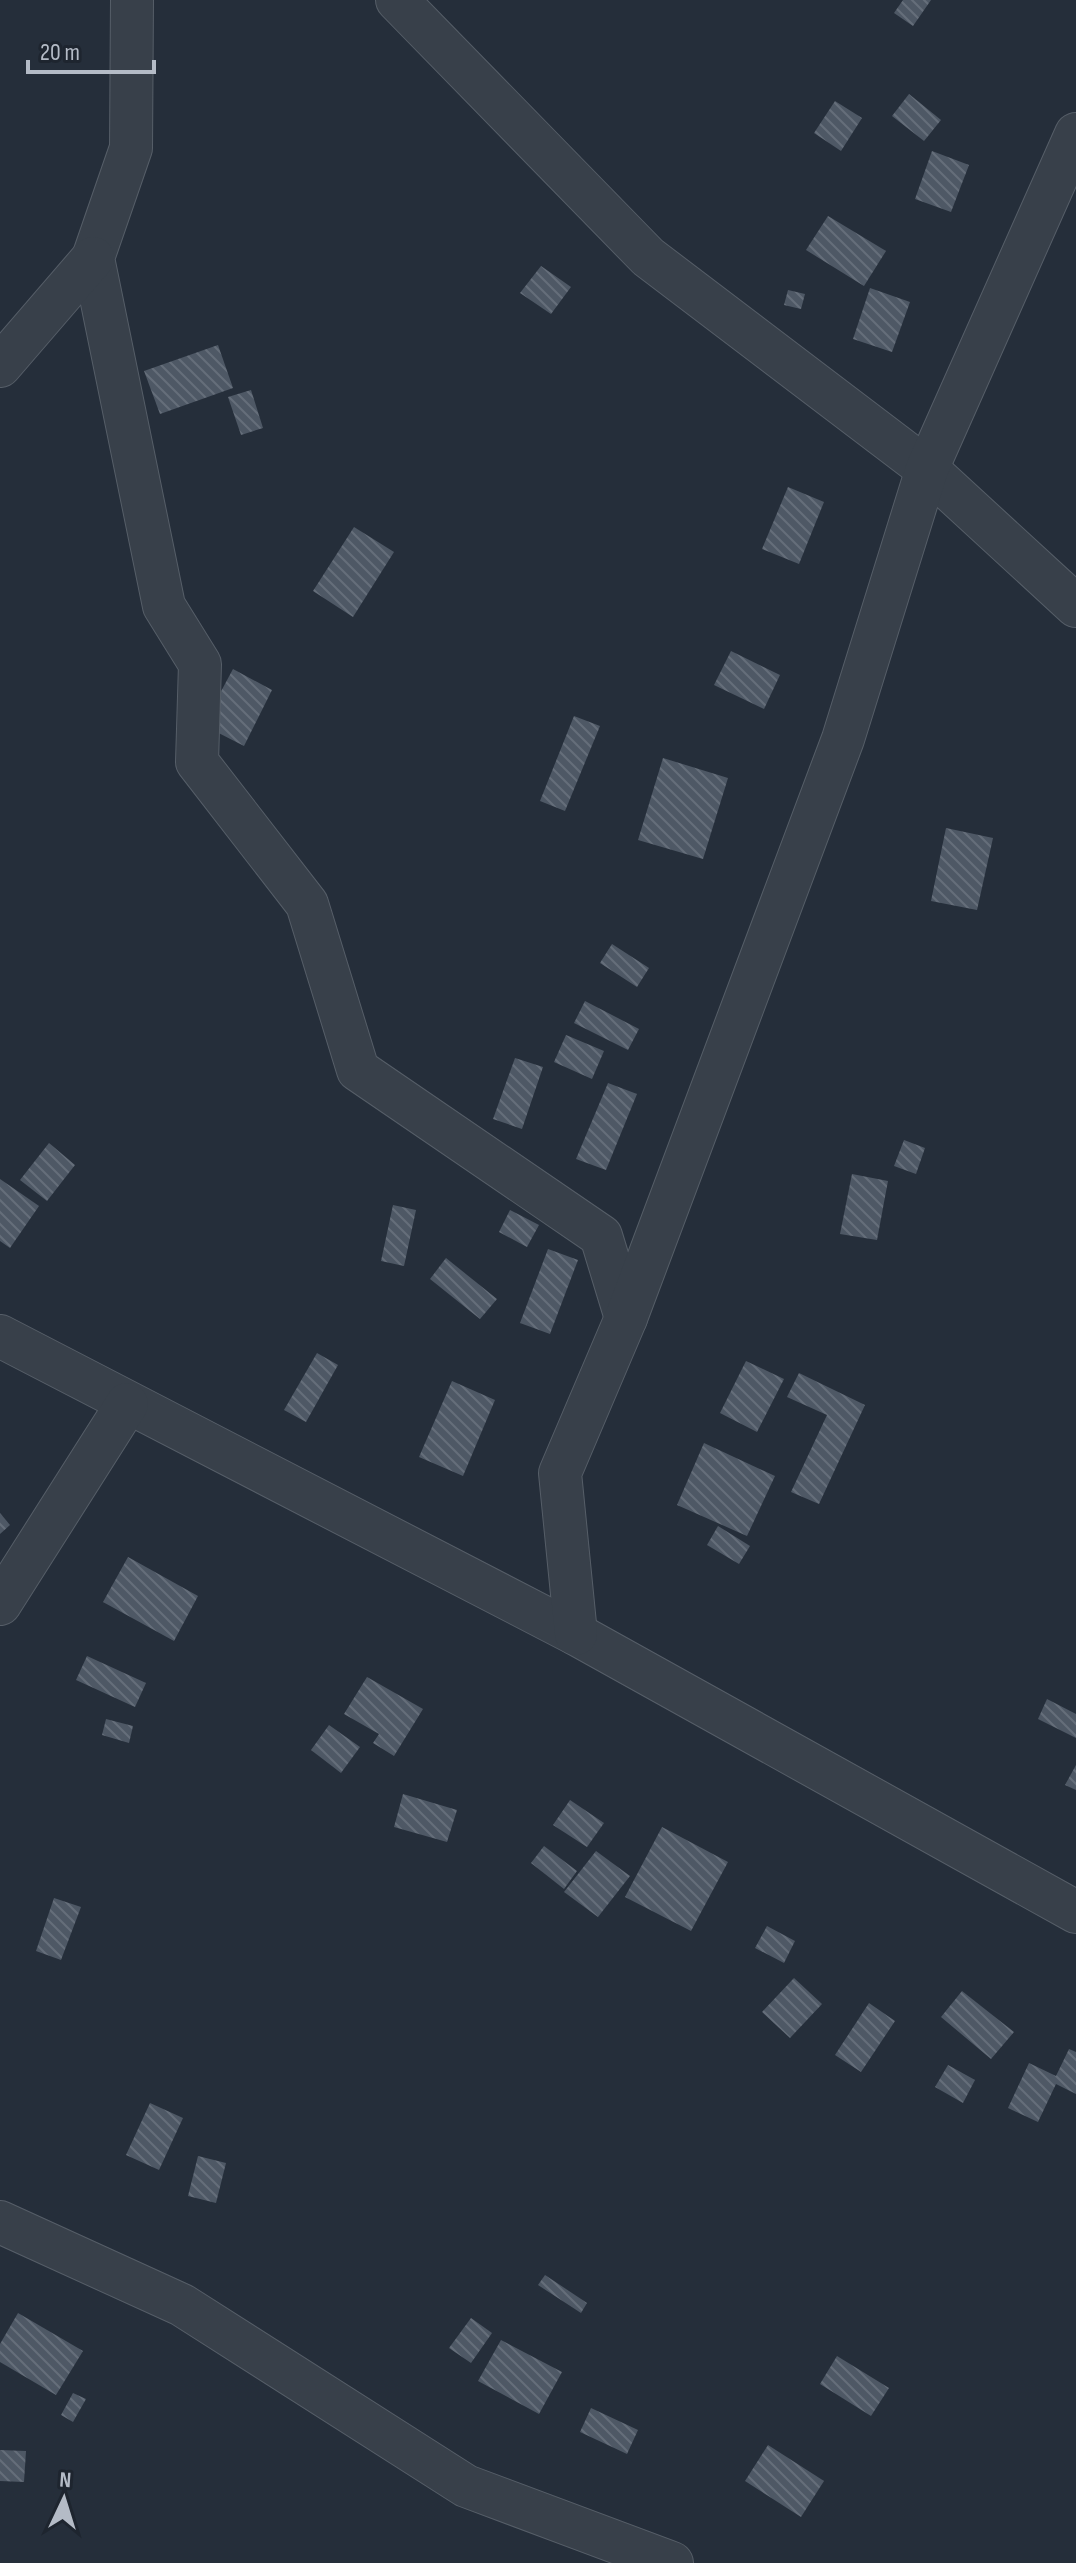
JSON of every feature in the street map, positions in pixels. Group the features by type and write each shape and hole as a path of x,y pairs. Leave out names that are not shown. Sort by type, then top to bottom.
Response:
{"street":[{"path":"0,366 93,258 131,148 132,0"},
{"path":"397,0 648,257 927,469 1076,606"},
{"path":"576,1634 560,1473 626,1318 843,739 927,469 1076,134"},
{"path":"93,258 164,606 200,664 197,762 307,904 358,1070 601,1236 626,1318"},
{"path":"1023,556 1076,571"},
{"path":"0,1336 576,1634 1076,1912"},
{"path":"0,1604 127,1404"},
{"path":"0,2222 182,2305 466,2486 672,2563"}],"building":[{"path":"903,0 931,0 913,26 894,13"},
{"path":"909,94 941,120 924,141 892,116"},
{"path":"835,101 862,118 841,151 814,133"},
{"path":"932,151 969,165 951,212 915,199"},
{"path":"828,216 886,251 864,286 806,250"},
{"path":"541,266 571,287 551,314 520,293"},
{"path":"870,288 910,302 892,352 853,339"},
{"path":"788,290 805,294 801,309 784,305"},
{"path":"218,345 233,388 160,414 144,371"},
{"path":"251,390 263,428 241,435 228,397"},
{"path":"788,487 824,502 799,564 762,549"},
{"path":"354,527 394,552 353,617 313,591"},
{"path":"731,651 780,675 764,709 714,685"},
{"path":"233,669 272,690 244,746 203,725"},
{"path":"574,716 600,726 565,811 540,801"},
{"path":"663,758 728,778 703,859 638,840"},
{"path":"946,828 993,838 977,910 931,901"},
{"path":"612,944 649,968 637,987 600,963"},
{"path":"585,1001 639,1029 628,1050 574,1023"},
{"path":"566,1035 604,1051 592,1079 554,1062"},
{"path":"515,1058 543,1067 522,1129 493,1119"},
{"path":"608,1083 637,1094 606,1170 576,1159"},
{"path":"904,1140 925,1148 916,1174 894,1166"},
{"path":"49,1143 75,1165 47,1201 20,1180"},
{"path":"852,1174 888,1181 877,1240 840,1234"},
{"path":"0,1179 39,1206 10,1248 0,1241"},
{"path":"393,1205 416,1210 404,1266 381,1261"},
{"path":"510,1210 539,1225 527,1247 499,1232"},
{"path":"548,1249 578,1260 550,1334 520,1323"},
{"path":"446,1258 497,1299 480,1319 430,1279"},
{"path":"317,1353 338,1365 306,1422 284,1410"},
{"path":"746,1361 784,1379 757,1432 720,1413"},
{"path":"799,1373 865,1405 819,1504 791,1492 827,1415 787,1397"},
{"path":"452,1381 495,1400 463,1476 419,1457"},
{"path":"704,1443 775,1476 747,1536 677,1505"},
{"path":"0,1513 10,1525 0,1534"},
{"path":"718,1526 750,1546 739,1564 707,1545"},
{"path":"128,1557 198,1596 174,1641 103,1602"},
{"path":"87,1656 146,1683 135,1707 76,1680"},
{"path":"367,1677 423,1709 394,1756 373,1743 379,1734 344,1714"},
{"path":"1047,1699 1076,1714 1076,1738 1038,1719"},
{"path":"106,1719 133,1726 129,1743 102,1735"},
{"path":"329,1725 360,1747 341,1773 311,1750"},
{"path":"1076,1765 1076,1790 1065,1785"},
{"path":"403,1794 457,1810 447,1842 394,1827"},
{"path":"570,1800 604,1823 587,1847 553,1825"},
{"path":"662,1827 728,1862 691,1931 625,1897"},
{"path":"544,1846 577,1871 564,1889 531,1863"},
{"path":"596,1851 630,1876 598,1917 564,1892"},
{"path":"54,1898 81,1907 61,1960 36,1951"},
{"path":"767,1926 795,1941 784,1963 755,1948"},
{"path":"794,1978 822,2004 790,2038 762,2012"},
{"path":"962,1991 1014,2032 991,2059 941,2017"},
{"path":"869,2003 895,2021 861,2072 835,2055"},
{"path":"1069,2049 1076,2052 1076,2094 1056,2084 1038,2122 1008,2108 1029,2063 1056,2076"},
{"path":"948,2065 975,2080 963,2103 935,2087"},
{"path":"150,2103 183,2118 159,2170 126,2155"},
{"path":"198,2156 226,2163 216,2203 188,2196"},
{"path":"545,2275 587,2303 581,2313 538,2285"},
{"path":"18,2313 83,2351 56,2395 0,2362 0,2344"},
{"path":"471,2318 492,2333 471,2363 449,2348"},
{"path":"501,2340 562,2372 539,2414 478,2381"},
{"path":"837,2356 889,2388 871,2416 820,2384"},
{"path":"73,2393 86,2399 73,2422 61,2415"},
{"path":"591,2408 638,2430 627,2454 580,2432"},
{"path":"768,2445 824,2481 801,2517 745,2481"},
{"path":"0,2450 26,2451 24,2482 0,2481"}]}
